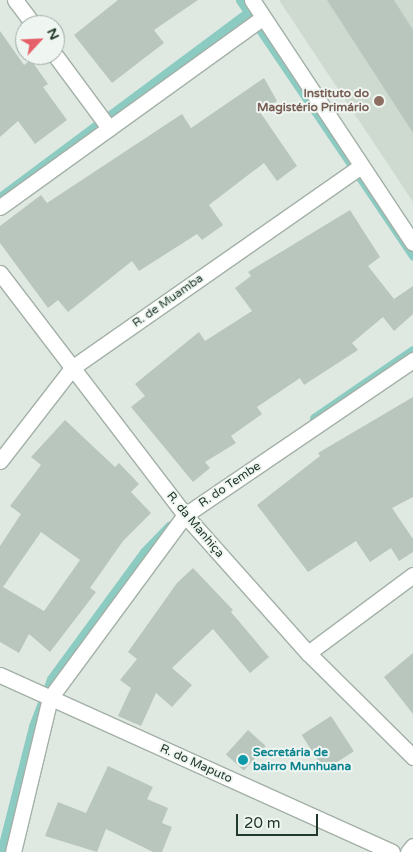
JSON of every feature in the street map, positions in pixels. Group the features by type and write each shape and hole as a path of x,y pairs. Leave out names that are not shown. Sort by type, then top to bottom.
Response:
{"street":[{"path":"15,0 26,15"},
{"path":"252,0 360,167 413,243"},
{"path":"0,207 262,17"},
{"path":"63,65 108,128"},
{"name":"R. de Muamba","path":"0,460 73,367 360,167"},
{"name":"R. da Manhiça","path":"0,273 186,515 308,653 413,757"},
{"name":"R. do Tembe","path":"50,698 186,515 413,360"},
{"path":"308,653 413,575"},
{"name":"R. do Maputo","path":"0,675 392,852"},
{"path":"14,852 50,698"},
{"path":"408,852 413,846"}],"shaded area":[{"name":"Instituto do Magistério Primário","path":"279,0 413,0 413,202"}],"building":[{"path":"118,0 198,0 154,30 164,43 112,83 74,35"},
{"path":"327,0 394,0 413,30 413,133"},
{"path":"0,31 15,52 15,65 35,65 48,84 43,87 67,120 35,144 18,121 0,137"},
{"path":"264,78 277,101 260,112 297,166 277,181 264,163 209,205 223,225 202,240 197,234 139,271 132,261 68,312 58,300 48,308 0,243 0,226 41,195 47,203 182,114 191,128"},
{"path":"350,210 380,257 368,266 394,299 413,286 413,314 394,331 383,317 352,343 358,350 304,385 300,378 257,407 262,414 231,436 236,443 205,462 210,468 193,482 131,407 145,396 135,384 199,332 205,341 252,311 235,288 251,276 248,272"},
{"path":"413,397 413,497 392,508 413,539 413,552 399,561 391,548 370,562 356,541 308,572 257,505 320,456 318,453"},
{"path":"65,420 115,467 119,463 139,484 131,492 151,513 123,541 90,588 96,592 50,652 29,634 19,653 0,642 0,546 21,514 10,506 41,465 31,457","holes":["41,532 80,560 44,611 3,587"]},
{"path":"193,568 233,610 231,612 269,657 250,673 213,629 172,668 192,685 172,707 156,693 141,726 118,716 131,688 120,680 137,659 128,652 177,583"},
{"path":"413,653 413,714 384,677"},
{"path":"331,716 354,751 325,770 302,735"},
{"name":"Secretária de bairro Munhuana","path":"248,730 266,746 244,771 226,755"},
{"path":"108,766 153,787 147,799 168,808 162,823 172,827 162,852 153,852 106,829 97,852 45,836 58,802 86,813"}],"waterway":[{"path":"240,0 413,256"},
{"path":"0,197 248,12"},
{"path":"314,418 413,350"},
{"path":"1,852 33,726 51,679 144,552 170,525"}],"place":[{"name":"Instituto do Magistério Primário","path":"379,101"},
{"name":"Secretária de bairro Munhuana","path":"243,760"}]}
